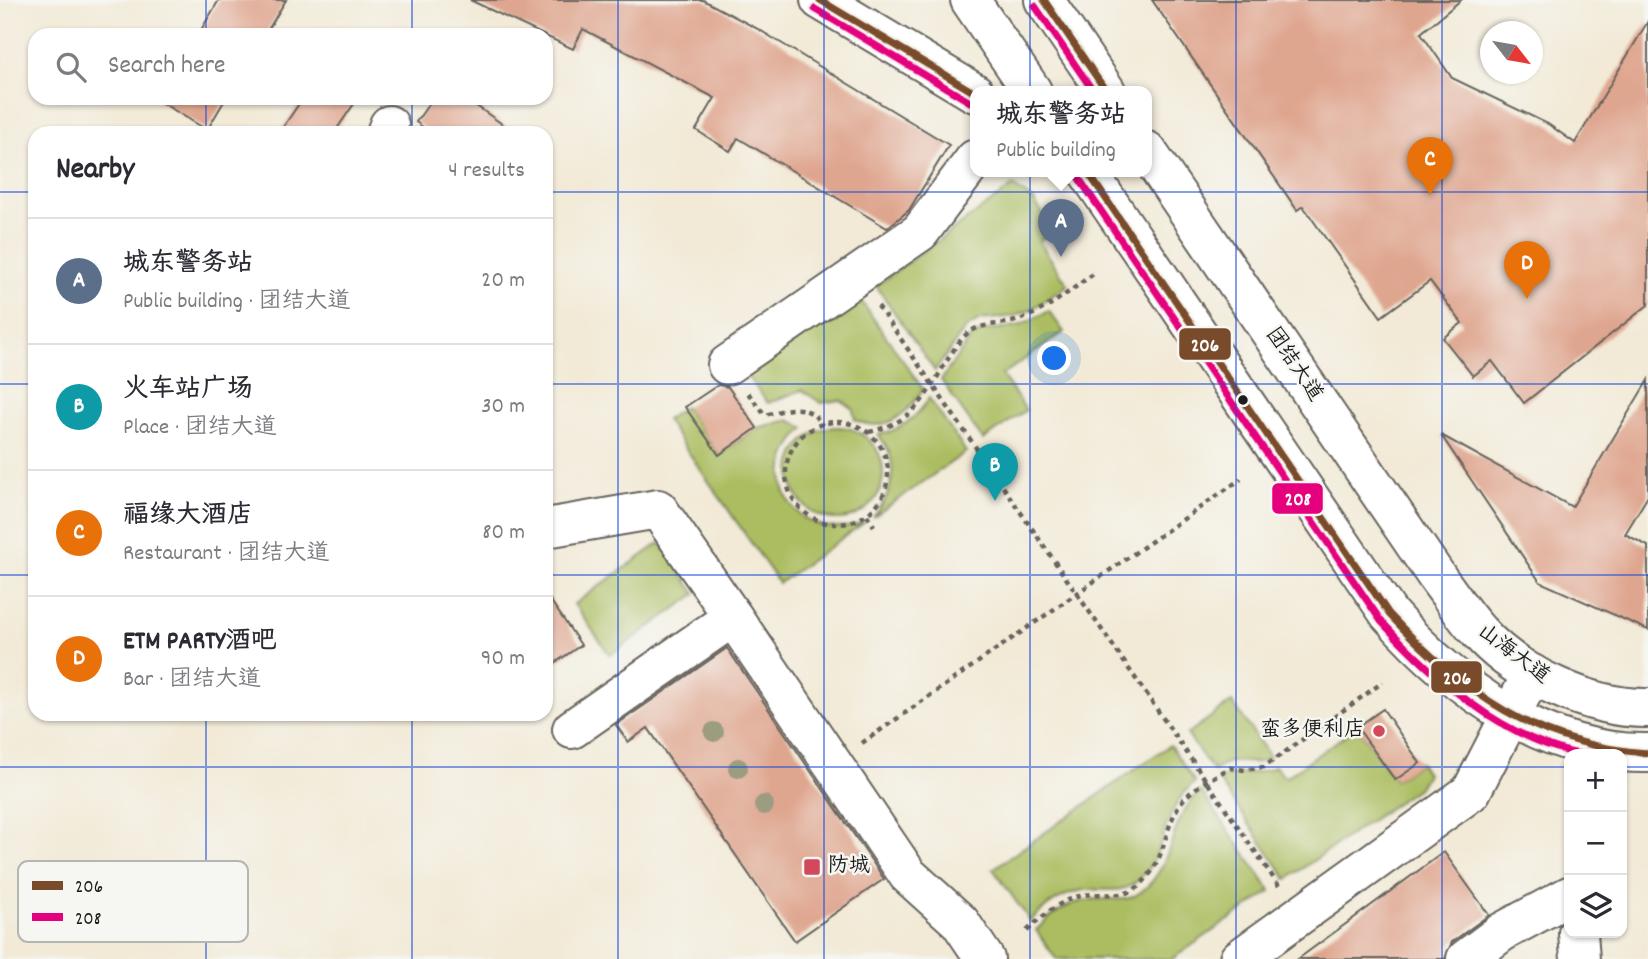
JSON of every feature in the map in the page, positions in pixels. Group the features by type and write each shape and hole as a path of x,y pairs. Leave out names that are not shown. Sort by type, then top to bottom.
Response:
{"main road":[{"path":"820,0 970,90"},
{"path":"970,0 1029,86"},
{"path":"1044,0 1103,86"},
{"name":"团结大道","path":"1152,158 1439,580"},
{"path":"727,365 920,232 970,166"},
{"path":"1091,177 1389,614 1446,672 1510,716 1549,734 1599,749"},
{"path":"553,527 658,509 908,875 960,922 985,959"},
{"name":"山海大道","path":"1439,580 1480,634 1532,674 1566,691 1639,708"},
{"path":"572,729 733,617"},
{"path":"1239,959 1471,792 1532,674"},
{"path":"1618,749 1639,708"},
{"path":"1627,754 1648,753"},
{"path":"1466,959 1502,932 1564,899"},
{"path":"1578,938 1580,959"}],"path":[{"path":"868,432 891,427 918,408 968,333 982,325 1016,321 1035,313 1097,272"},
{"path":"857,276 1300,915"},
{"path":"727,365 765,415 799,406 815,414 822,425"},
{"path":"846,423 868,432 886,457 886,489 867,514 853,522 821,522 807,515 789,489 786,473 793,450 808,432 822,425 846,423"},
{"path":"881,730 1241,479"},
{"path":"867,514 874,526"},
{"path":"1027,932 1053,906 1081,896 1123,896 1140,886 1155,868 1166,847 1176,810 1186,796 1206,780 1230,768 1245,770 1264,767 1383,682"}],"green space":[{"path":"1013,186 1034,201 1054,230 1039,241 1068,285 1032,309 1015,316 980,320 965,329 935,371 876,286"},
{"path":"859,298 923,389 910,407 894,420 876,425 855,420 853,409 841,400 821,403 802,390 768,403 746,375"},
{"path":"1049,311 1064,332 1002,375 1026,410 983,440 941,380 971,337 983,331 1018,326"},
{"path":"929,398 966,452 873,517 886,498 892,476 890,455 878,435 908,422"},
{"path":"685,407 719,455 757,428 789,420 805,428 790,447 783,467 783,487 790,504 803,517 820,525 841,527 865,522 779,583 666,420"},
{"path":"837,427 854,431 869,441 879,456 883,473 879,490 869,505 854,515 837,519 820,515 805,505 795,490 791,473 795,456 805,441 820,431"},
{"path":"660,543 696,594 610,655 574,604"},
{"path":"1232,702 1270,757 1255,762 1229,762 1213,771 1187,734"},
{"path":"1357,727 1395,780 1420,763 1427,774 1419,787 1287,879 1218,779 1275,766 1285,778"},
{"path":"1170,745 1195,782 1174,808 1154,860 1146,871 1136,882 1123,889 1079,891 1058,899 1030,921 993,869"},
{"path":"1201,791 1271,891 1172,959 1056,959 1036,930 1050,917 1073,904 1092,900 1127,899 1142,891 1161,868 1183,814"}],"building":[{"path":"219,0 286,0 269,28 202,28"},
{"path":"470,0 703,0 758,29 949,145 909,210 887,228 738,138 730,151 696,130 715,98 583,29 573,49 553,39 553,28 529,28"},
{"path":"1152,0 1461,0 1421,33 1452,78 1548,124 1575,143 1648,21 1648,305 1524,403 1492,361 1473,376 1443,338 1462,323 1430,281 1381,317 1303,206 1297,210"},
{"path":"166,105 222,105 209,126 200,126"},
{"path":"298,105 353,105 339,126 284,126"},
{"path":"428,105 475,105 505,126 421,126 416,122"},
{"path":"1648,380 1648,496 1625,534 1648,546 1648,630 1540,582 1441,435 1572,507"},
{"path":"718,385 728,387 757,428 719,455 685,407"},
{"path":"553,604 581,645 553,664"},
{"path":"727,648 884,879 795,941 648,728 628,742 616,725"},
{"path":"1383,709 1420,763 1395,780 1357,727"},
{"path":"1444,852 1489,915 1452,942 1445,959 1298,959"}],"transit line":[{"name":"206","path":"820,0 970,90"},
{"name":"206","path":"1044,0 1103,86"},
{"name":"208","path":"1035,6 1090,86"},
{"name":"208","path":"815,9 970,102"},
{"name":"208","path":"1078,177 1381,621 1446,684 1470,702 1522,734 1564,750"},
{"name":"206","path":"1091,177 1389,614 1445,668 1474,691 1505,710 1537,727 1571,739 1608,748 1648,753"}],"place":[{"name":"福缘大酒店","path":"1430,195"},
{"name":"城东警务站","path":"1061,257"},
{"name":"ETM PARTY酒吧","path":"1527,299"},
{"name":"火车站广场","path":"995,501"},
{"name":"蛮多便利店","path":"1379,731"},
{"name":"防城","path":"812,867"}]}
